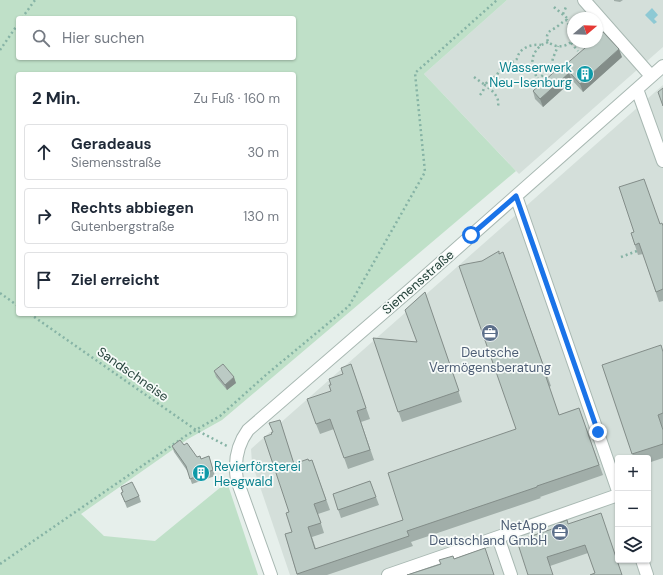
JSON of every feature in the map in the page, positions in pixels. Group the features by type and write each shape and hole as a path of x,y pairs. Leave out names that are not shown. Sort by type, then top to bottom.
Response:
{"street":[{"path":"584,0 651,76"},
{"name":"Siemensstraße","path":"271,575 237,480 236,458 239,446 245,435 272,409 307,380 663,66"},
{"path":"637,89 663,161"},
{"path":"516,196 615,482"},
{"path":"388,575 615,496"},
{"path":"498,537 511,575"},
{"path":"643,563 647,575"}],"path":[{"path":"23,16 35,0"},
{"path":"0,564 196,430 220,416 267,374 349,306 425,172 415,73 497,0"},
{"path":"554,7 567,18"},
{"path":"563,14 566,7"},
{"path":"567,20 550,31 546,37 548,42 551,44 563,46 567,44"},
{"path":"0,50 16,27"},
{"path":"480,95 487,81 496,76 503,66 516,60 519,53 523,49 548,42"},
{"path":"541,45 533,54 532,64 537,79 551,67 558,46"},
{"path":"474,77 491,89 498,98 498,106"},
{"path":"621,257 637,251"},
{"path":"0,293 16,305"},
{"name":"Sandschneise","path":"33,316 196,430 228,447"}],"shaded area":[{"path":"507,0 663,0 663,47 519,174 424,74"},
{"path":"663,85 663,575 290,575 252,463 251,449"}],"green space":[{"path":"0,0 507,0 424,74 516,171 222,420 188,439 81,514 104,536 155,541 227,482 258,575 0,575"}],"water":[{"path":"652,8 658,15 654,19 657,22 654,24 645,15"}],"building":[{"path":"603,32 619,49 580,84 564,66 585,48 603,48"},
{"path":"562,65 569,73 540,99 533,91"},
{"path":"663,88 663,106 658,92"},
{"path":"644,179 660,224 662,223 663,226 663,289 656,292 639,243 635,245 631,233 634,232 619,187"},
{"path":"499,251 499,254 503,252 547,376 546,377 559,415 579,408 599,465 407,531 409,536 297,574 285,534 292,532 286,513 289,512 264,437 272,434 271,433 273,432 269,423 280,420 294,464 308,459 309,461 312,460 326,500 314,504 321,523 308,527 315,549 403,520 388,473 516,429 459,266 482,261"},
{"path":"425,292 459,391 398,412 373,338 417,342 405,310"},
{"path":"661,345 663,352 663,413 658,415 663,430 663,444 632,454 602,365"},
{"path":"223,364 234,377 225,385 214,371"},
{"path":"351,364 366,408 357,411 370,450 344,458 330,419 316,424 307,399 331,391 329,379 343,374 341,368"},
{"path":"180,440 184,445 187,443 197,457 200,456 201,459 209,456 213,470 190,479 186,466 172,446"},
{"path":"370,481 376,497 338,510 333,494"},
{"path":"132,482 139,496 125,502 121,493 123,492 121,487"},
{"path":"601,513 615,554 615,563 618,563 622,575 590,575 595,573 585,545 547,557 553,575 528,575 517,541 558,527 557,524 567,520 568,524"},
{"path":"485,548 494,575 407,575 441,564 439,560 453,556 454,559"}],"place":[{"name":"Wasserwerk Neu-Isenburg","path":"585,74"},
{"name":"Deutsche Vermögensberatung","path":"490,333"},
{"name":"Revierförsterei Heegwald","path":"201,473"},
{"name":"NetApp Deutschland GmbH","path":"560,532"}],"route":[{"path":"471,235 516,196 598,432"}]}
